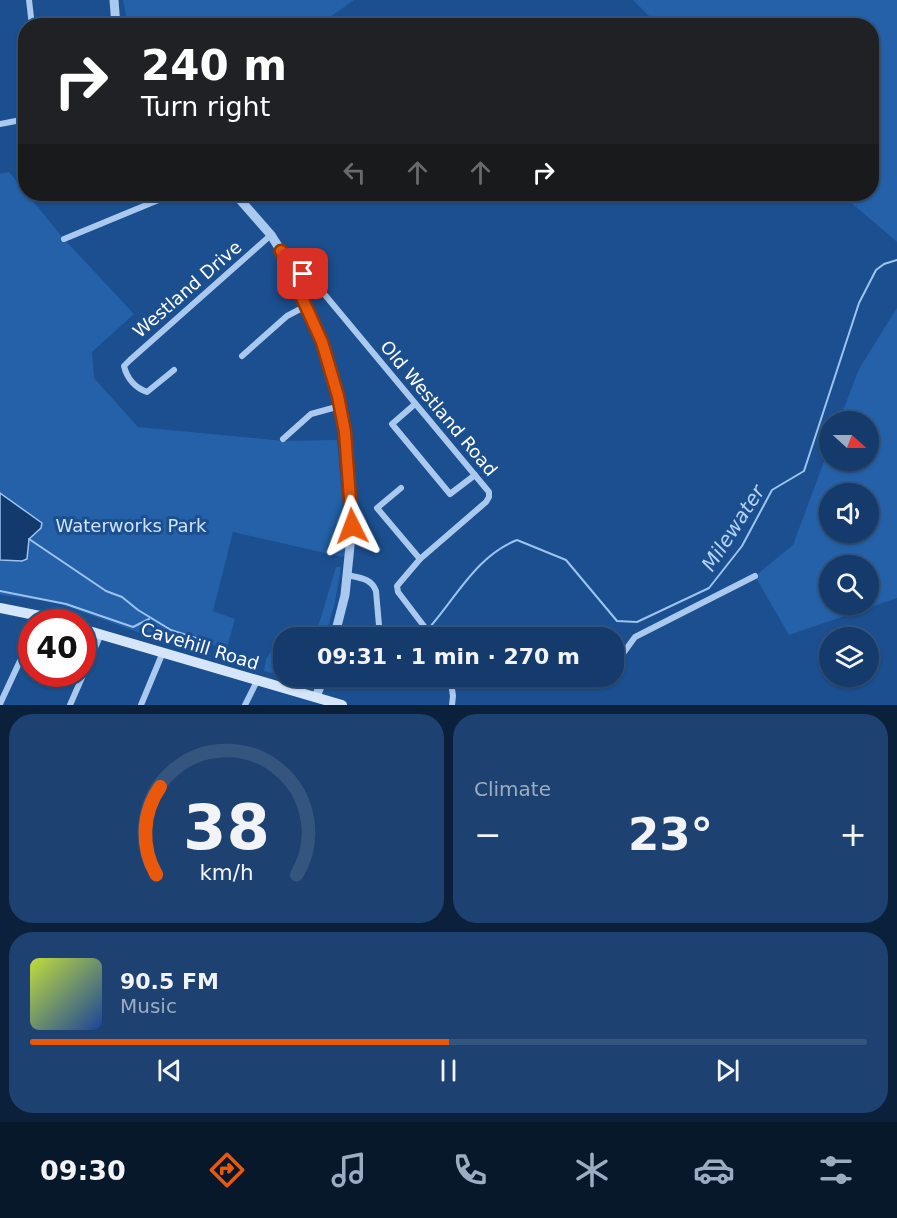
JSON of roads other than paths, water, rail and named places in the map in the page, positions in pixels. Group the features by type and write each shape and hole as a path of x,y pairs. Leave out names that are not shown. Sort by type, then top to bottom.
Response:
{"main road":[{"path":"0,608 18,613"},
{"name":"Cavehill Road","path":"96,633 257,681 315,701 342,705"}],"street":[{"path":"29,0 31,18"},
{"path":"114,0 115,18"},
{"path":"0,124 18,121"},
{"path":"64,239 156,201"},
{"path":"241,201 271,235 281,251 322,342 340,406 345,432 353,516 347,575 336,627"},
{"name":"Westland Drive","path":"174,370 147,392 139,389 126,375 124,366 271,235"},
{"name":"Old Westland Road","path":"281,251 341,313 489,492 489,497 420,559 397,586 398,592 425,627"},
{"path":"301,295 317,290"},
{"path":"242,356 287,316 306,306"},
{"path":"415,404 392,424 443,486 450,494 475,475"},
{"path":"283,439 311,414 340,406"},
{"path":"401,488 377,508 420,559"},
{"path":"347,575 368,580 374,584 379,627"},
{"path":"624,652 635,637 755,576"},
{"path":"70,705 101,634"},
{"path":"141,705 163,652"},
{"path":"0,704 18,665"},
{"path":"245,705 257,681"},
{"path":"452,687 452,705"}],"waterway":[{"name":"Milewater","path":"430,627 475,570 488,558 517,540 566,560 617,621 637,622 709,588 742,546 772,490 804,471 859,303 876,270 884,264 897,260"},
{"path":"29,539 106,591 122,597 138,610 171,630 211,643"},
{"name":"Milewater","path":"0,591 66,604 133,627 149,619"}],"park label":[{"name":"Waterworks Park","path":"131,525"}]}
